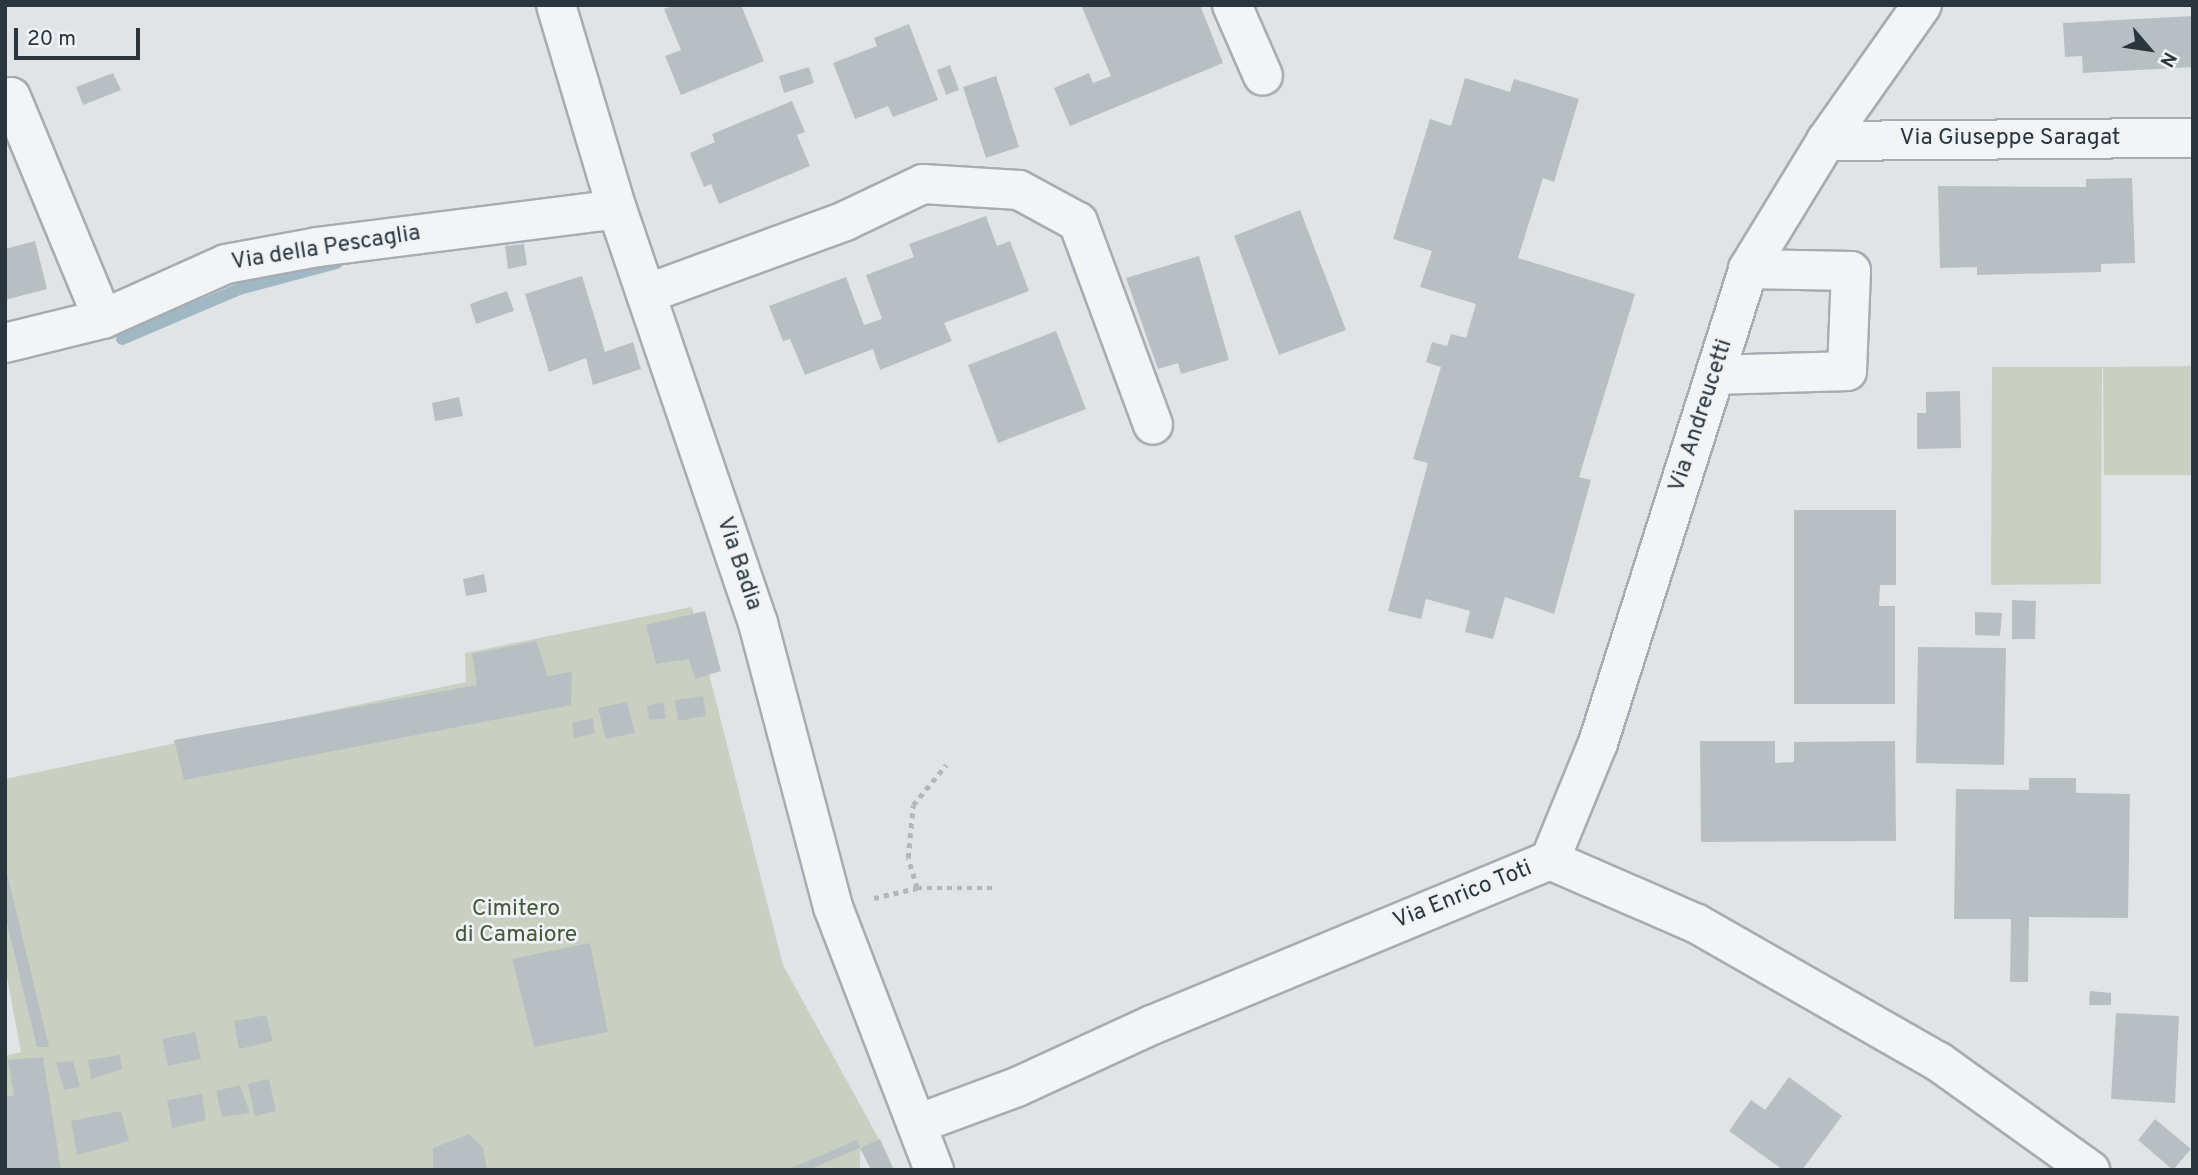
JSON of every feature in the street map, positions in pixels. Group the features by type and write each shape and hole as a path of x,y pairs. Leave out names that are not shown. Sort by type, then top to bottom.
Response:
{"street":[{"name":"Via Badia","path":"556,5 617,209 758,623 833,907 934,1170"},
{"path":"1232,5 1263,76"},
{"name":"Via Andreucetti","path":"1550,860 1598,743 1748,268 1826,141 1922,5"},
{"path":"11,97 103,319"},
{"name":"Via Giuseppe Saragat","path":"1826,141 2193,138"},
{"path":"646,293 845,221 923,184 1019,190 1078,222 1153,425"},
{"name":"Via della Pescaglia","path":"5,343 103,319 226,264 318,247 617,209"},
{"path":"1715,376 1847,371 1851,271 1748,268"},
{"name":"Via Enrico Toti","path":"917,1124 1017,1087 1152,1025 1550,860 1697,924 1927,1055 2090,1170"}],"path":[{"path":"917,888 908,858 913,805 946,765"},
{"path":"833,907 917,888 994,888"}],"green space":[{"path":"2193,366 2193,475 2104,475 2103,367"},
{"path":"1992,367 2102,367 2101,584 1991,585"},
{"name":"Cimitero di Camaiore","path":"692,607 783,965 879,1139 860,1151 860,1170 5,1170 5,1056 21,1052 5,967 5,779 466,682 465,653"}],"building":[{"path":"674,5 741,5 764,61 681,95 665,56 681,50 664,9"},
{"path":"1081,5 1200,5 1223,63 1070,126 1054,88 1089,73 1093,83 1111,76"},
{"path":"2193,16 2193,67 2083,73 2082,56 2065,57 2063,23"},
{"path":"909,24 938,100 893,117 888,106 855,119 833,63 877,46 874,38"},
{"path":"950,65 959,90 946,95 937,70"},
{"path":"809,67 814,83 784,93 779,76"},
{"path":"113,73 121,90 83,105 76,87"},
{"path":"996,76 1019,147 986,158 963,87"},
{"path":"1465,78 1510,92 1514,79 1579,99 1554,182 1543,178 1518,258 1635,294 1579,477 1591,480 1554,614 1505,597 1493,639 1465,632 1470,611 1426,599 1421,619 1388,611 1428,463 1413,459 1441,367 1426,362 1432,342 1447,346 1451,334 1466,338 1476,304 1420,287 1432,251 1393,239 1430,119 1451,126"},
{"path":"792,101 805,132 797,135 810,166 719,204 711,184 704,187 690,153 715,142 712,134"},
{"path":"2132,178 2135,263 2101,264 2101,272 1977,275 1977,267 1940,268 1938,186 2086,187 2086,179"},
{"path":"1300,210 1346,330 1279,355 1234,236"},
{"path":"986,216 997,246 1010,241 1029,291 944,323 952,341 880,370 873,349 805,375 790,339 783,341 769,306 846,277 864,325 882,319 866,275 914,257 909,244"},
{"path":"35,241 47,289 5,300 5,249"},
{"path":"524,244 527,265 508,269 505,246"},
{"path":"1199,256 1229,360 1181,374 1178,363 1158,369 1126,278"},
{"path":"582,276 605,352 633,342 641,369 593,385 586,358 549,372 525,294"},
{"path":"507,291 514,311 476,324 470,304"},
{"path":"1056,331 1086,409 998,443 968,365"},
{"path":"1960,391 1961,448 1917,449 1917,413 1926,413 1926,392"},
{"path":"459,397 463,416 435,421 432,403"},
{"path":"1794,510 1896,510 1896,585 1880,585 1879,606 1895,606 1895,704 1794,704"},
{"path":"484,574 487,592 466,596 463,579"},
{"path":"2012,600 2036,601 2035,639 2012,639"},
{"path":"705,611 721,671 695,679 689,659 656,664 646,625"},
{"path":"1975,612 2002,613 2000,636 1975,635"},
{"path":"536,641 548,676 572,672 571,705 184,780 174,740 477,685 472,654"},
{"path":"1918,647 2006,648 2004,765 1916,763"},
{"path":"703,696 706,716 678,721 675,700"},
{"path":"627,702 635,733 606,739 598,708"},
{"path":"663,702 666,718 649,720 647,706"},
{"path":"593,718 595,733 574,738 572,723"},
{"path":"1700,741 1775,741 1775,763 1794,762 1794,742 1895,741 1896,841 1701,842"},
{"path":"2029,778 2076,778 2076,793 2130,794 2128,918 2029,917 2028,982 2010,982 2011,919 1954,919 1956,789 2029,790"},
{"path":"5,869 49,1047 37,1047 5,915"},
{"path":"590,943 608,1032 534,1047 512,959"},
{"path":"2090,991 2111,993 2111,1005 2089,1005"},
{"path":"2116,1013 2179,1016 2175,1103 2111,1099"},
{"path":"266,1015 273,1041 239,1049 234,1021"},
{"path":"195,1032 201,1059 168,1066 162,1039"},
{"path":"120,1055 122,1069 91,1079 88,1060"},
{"path":"43,1057 61,1170 5,1170 5,1097 14,1095 8,1060"},
{"path":"73,1061 80,1087 64,1090 56,1063"},
{"path":"1789,1077 1842,1116 1802,1170 1783,1170 1729,1131 1751,1100 1765,1110"},
{"path":"269,1079 276,1111 255,1116 248,1084"},
{"path":"240,1085 250,1113 222,1117 216,1091"},
{"path":"202,1094 206,1120 172,1128 167,1100"},
{"path":"121,1111 129,1141 77,1155 71,1121"},
{"path":"2155,1119 2191,1149 2173,1170 2138,1140"},
{"path":"469,1134 483,1148 487,1170 433,1170 433,1148"},
{"path":"880,1139 894,1170 871,1170 860,1148"},
{"path":"857,1140 860,1148 808,1170 786,1170"}],"waterway":[{"path":"122,339 239,289 337,263"}]}
